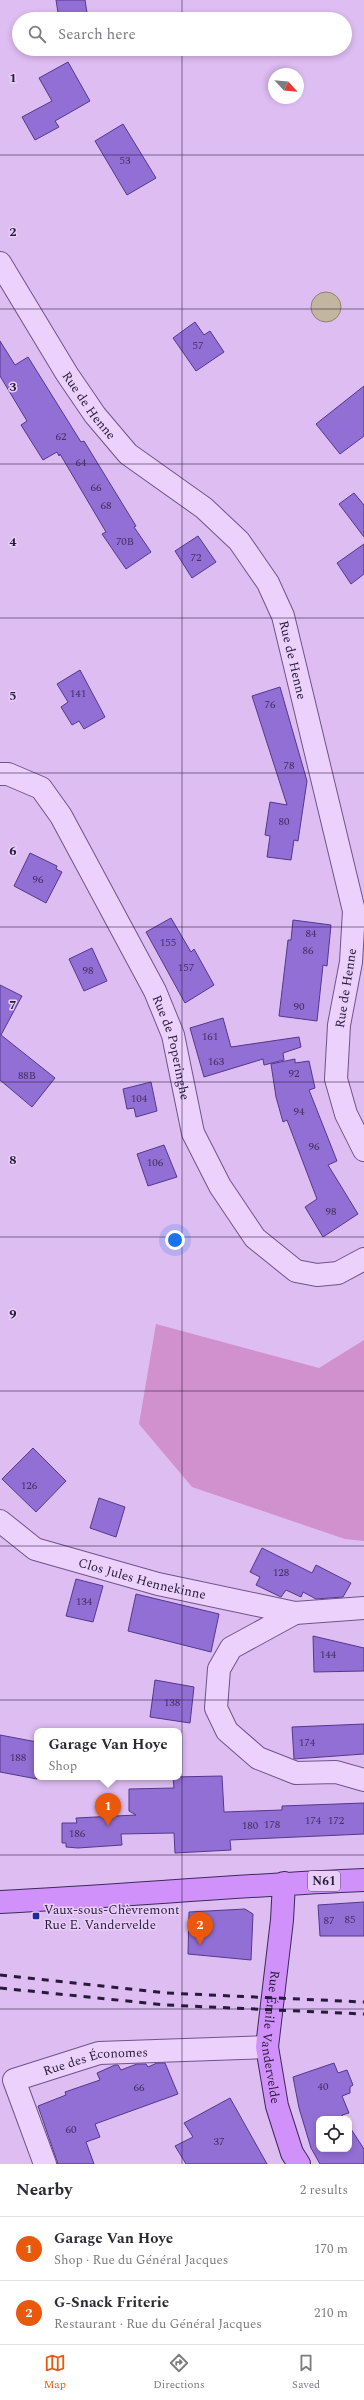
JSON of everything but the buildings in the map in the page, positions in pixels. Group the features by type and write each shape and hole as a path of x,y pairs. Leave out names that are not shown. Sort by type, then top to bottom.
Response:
{"main road":[{"name":"N61","path":"0,1902 118,1896 284,1883 364,1880"},
{"name":"Rue Émile Vandervelde","path":"284,1883 282,1920 267,2047 277,2106 292,2153 299,2164"}],"street":[{"name":"Rue de Henne","path":"0,264 67,374 96,416 128,454 204,508 239,541 268,583 283,616 354,911 352,962 339,1025 336,1079 346,1114 364,1150"},
{"name":"Rue de Poperinghe","path":"0,774 8,774 41,788 61,816 155,991 173,1035 193,1133 220,1186 255,1238 296,1271 317,1275 338,1273 364,1259"},
{"name":"Clos Jules Hennekinne","path":"0,1521 35,1549 158,1584 295,1613 364,1608"},
{"name":"Clos Jules Hennekinne","path":"295,1613 231,1648 219,1669 216,1708 227,1731 258,1758 296,1773 336,1772 364,1780"},
{"name":"Rue des Économes","path":"45,2164 7,2081 99,2053 267,2047"}],"shaded area":[{"path":"326,292 337,296 341,307 337,318 326,322 315,318 311,307 315,296"},
{"path":"156,1324 319,1368 364,1340 364,1541 345,1539 192,1487 139,1424"}],"railway":[{"path":"0,1975 167,1993 364,2002"},
{"path":"0,1988 166,2005 364,2014"}],"place":[{"name":"Garage Van Hoye","path":"108,1826"},
{"name":"Vaux-sous-Chèvremont Rue E. Vandervelde","path":"36,1916"},
{"name":"G-Snack Friterie","path":"200,1945"}]}
